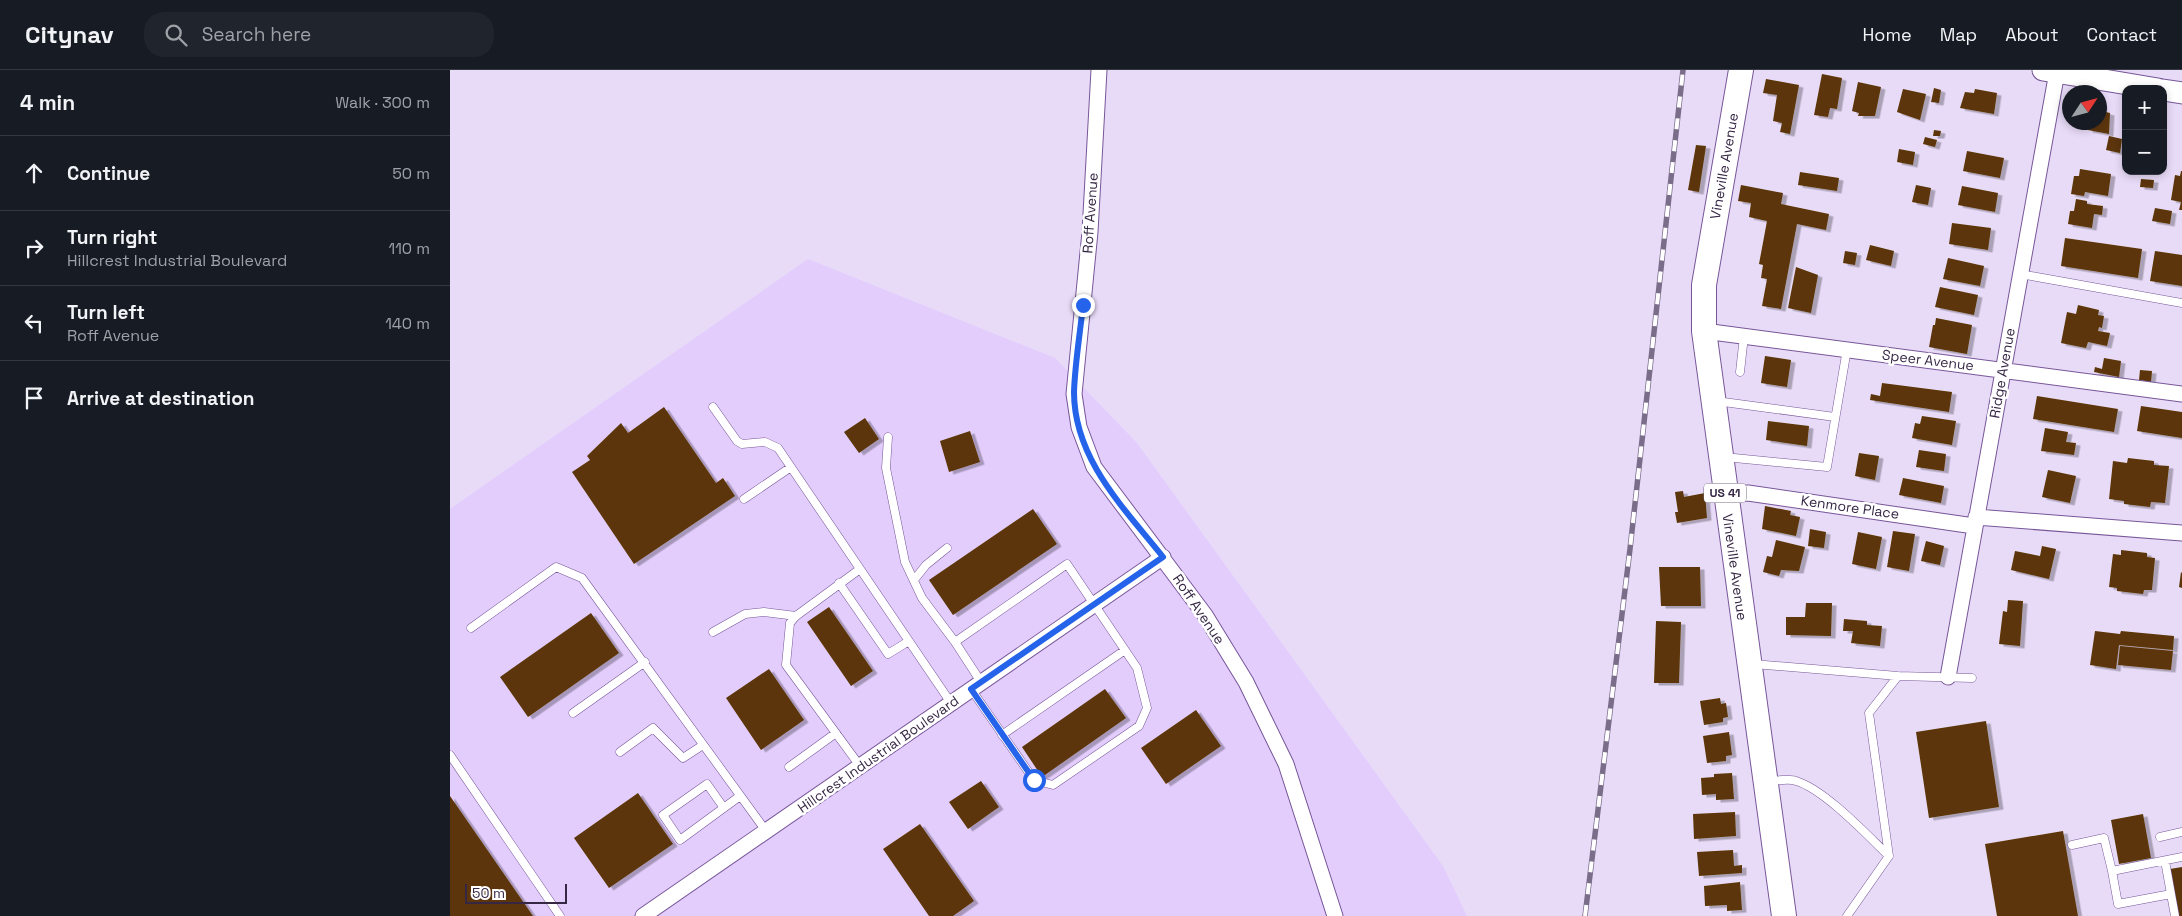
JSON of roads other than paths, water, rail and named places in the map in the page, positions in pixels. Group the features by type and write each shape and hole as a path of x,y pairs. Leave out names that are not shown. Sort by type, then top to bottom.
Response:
{"main road":[{"name":"Vineville Avenue","path":"1741,70 1704,285 1704,331 1748,664 1784,916"}],"street":[{"name":"Roff Avenue","path":"1099,70 1090,232 1074,394 1077,419 1086,450 1094,467 1163,557 1215,632 1246,682 1286,764 1335,916"},
{"path":"2052,71 2134,85"},
{"name":"Ridge Avenue","path":"1948,677 2020,274 2052,71"},
{"path":"2167,91 2182,93"},
{"name":"Speer Avenue","path":"1704,331 2182,394"},
{"name":"Kenmore Place","path":"1725,494 1748,492 1975,521 2182,533"},
{"name":"Hillcrest Industrial Boulevard","path":"642,916 1163,557"}],"lane":[{"path":"2020,274 2182,303"},
{"path":"1740,372 1744,336"},
{"path":"1720,457 1826,467 1847,349"},
{"path":"1713,401 1835,417"},
{"path":"713,406 737,441 742,444 765,442 778,448 951,703"},
{"path":"888,437 886,468 905,562 922,598 955,642 1002,735 1034,780 1052,785 1139,726 1146,708 1137,668 1067,564 955,642"},
{"path":"744,499 792,467"},
{"path":"914,580 926,565 947,548"},
{"path":"471,628 556,567 582,578 645,662 766,831"},
{"path":"860,569 790,622 786,665 860,766"},
{"path":"839,584 888,654 909,641"},
{"path":"713,632 745,614 764,612 796,616"},
{"path":"1002,735 1125,650"},
{"path":"573,713 645,662"},
{"path":"1748,664 1898,676 1972,678"},
{"path":"1847,916 1890,856 1869,714 1898,676"},
{"path":"620,752 652,728 683,758 703,745"},
{"path":"789,767 836,733"},
{"path":"450,755 560,916"},
{"path":"1765,781 1795,780 1806,785 1844,813 1890,856"},
{"path":"724,808 707,784 663,814 680,840 724,808 740,796"},
{"path":"2160,837 2182,832"},
{"path":"2072,844 2104,838 2118,904 2171,894"},
{"path":"2112,871 2182,857"},
{"path":"2165,861 2175,916"}],"railway":[{"path":"1585,916 1630,549 1683,70"}]}
